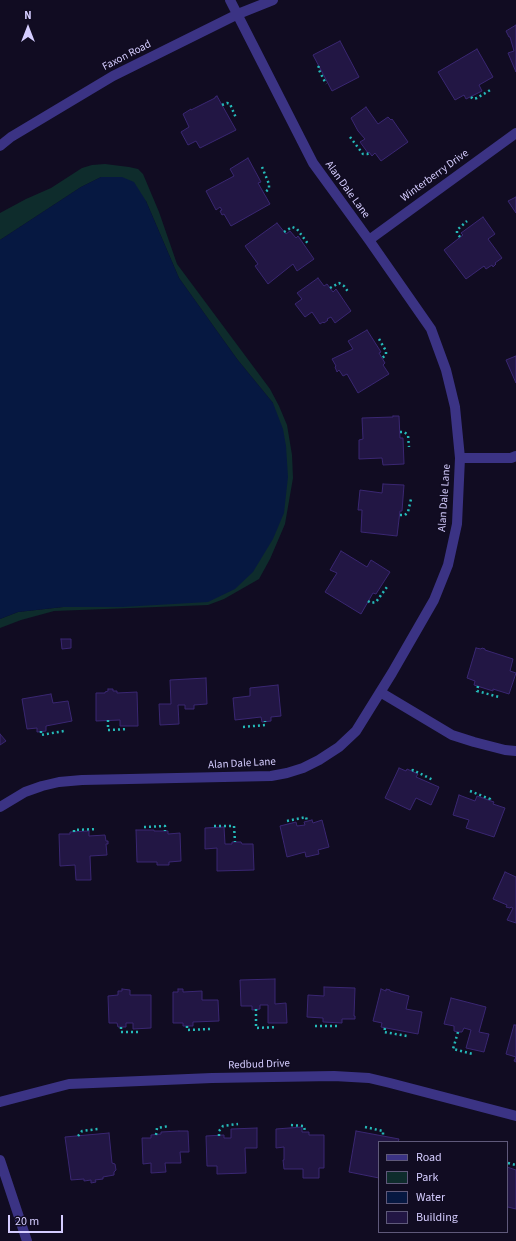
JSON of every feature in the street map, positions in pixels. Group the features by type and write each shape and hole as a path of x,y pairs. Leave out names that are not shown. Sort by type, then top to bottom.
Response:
{"street":[{"name":"Alan Dale Lane","path":"0,807 25,792 60,782 270,776 303,768 319,760 339,747 356,730 434,600 448,565 457,524 460,458 455,407 446,370 431,329 313,163 230,0"},
{"name":"Faxon Road","path":"0,146 11,137 113,76 238,14 273,0"},
{"name":"Winterberry Drive","path":"369,240 516,133"},
{"path":"460,458 511,458 516,456"},
{"path":"380,692 452,735 505,750 516,751"},
{"name":"Redbud Drive","path":"0,1102 69,1084 212,1078 334,1076 369,1078 516,1116"},
{"path":"0,1160 27,1241"}],"path":[{"path":"319,66 318,68 326,84"},
{"path":"471,97 473,99 477,98 492,89"},
{"path":"222,105 227,103 230,104 236,118"},
{"path":"350,137 363,154 370,153"},
{"path":"262,167 269,184 269,189 264,193"},
{"path":"460,237 457,230 467,221"},
{"path":"284,232 292,227 297,229 309,245"},
{"path":"330,288 339,283 344,286 349,293"},
{"path":"379,339 386,351 386,355 382,358"},
{"path":"400,432 404,432 408,435 409,447"},
{"path":"400,515 405,515 408,512 411,499"},
{"path":"368,601 371,603 376,602 387,587"},
{"path":"478,686 476,691 499,697"},
{"path":"108,720 108,730 128,729"},
{"path":"243,727 265,725 265,721"},
{"path":"41,731 41,735 64,731"},
{"path":"412,771 413,770 433,780"},
{"path":"470,791 490,799 490,801"},
{"path":"286,821 306,817 307,821"},
{"path":"144,827 165,826 165,831"},
{"path":"214,826 234,826 235,842"},
{"path":"74,832 74,830 97,829"},
{"path":"256,1009 256,1028 277,1027"},
{"path":"315,1026 337,1026 337,1023"},
{"path":"187,1026 187,1030 210,1029"},
{"path":"121,1027 121,1032 140,1032"},
{"path":"385,1028 384,1032 407,1036"},
{"path":"458,1032 453,1049 473,1054"},
{"path":"219,1136 219,1131 223,1126 238,1124"},
{"path":"291,1125 304,1126 305,1132"},
{"path":"156,1135 157,1128 169,1126"},
{"path":"365,1127 383,1131 383,1135"},
{"path":"78,1136 82,1131 98,1129"},
{"path":"508,1163 516,1165"}],"green space":[{"path":"105,164 138,169 143,174 159,212 177,264 270,389 279,406 287,425 292,455 293,478 285,524 270,559 259,579 224,599 208,605 54,611 21,620 0,628 0,619 18,612 63,607 273,403 237,359 179,278 146,201 101,177 81,187 0,240 0,213 51,188 82,168 92,165"}],"water":[{"path":"101,177 122,177 134,182 146,201 179,278 237,359 273,403 283,429 286,446 288,477 284,513 273,539 253,572 235,589 208,602 122,607 63,607 18,612 0,619 0,240 81,187"}],"building":[{"path":"516,25 516,72 508,53 514,51 510,37 506,31"},
{"path":"340,41 359,77 332,91 313,55"},
{"path":"477,49 493,77 479,85 482,91 466,99 464,95 455,100 438,72"},
{"path":"217,96 236,130 200,148 196,141 188,145 181,132 189,127 183,114"},
{"path":"366,107 378,124 388,117 391,120 392,119 408,142 381,161 375,153 372,156 369,152 368,153 360,142 365,139 358,131 351,118"},
{"path":"248,158 261,182 258,183 270,204 231,226 224,214 222,215 220,211 222,210 220,207 216,210 206,191 234,176 230,169"},
{"path":"516,197 516,213 508,201"},
{"path":"483,217 495,234 488,239 502,258 495,263 496,264 493,267 492,265 486,269 484,266 466,279 444,250 463,235 461,233"},
{"path":"277,223 286,234 290,231 296,238 298,236 314,259 297,271 293,264 268,284 255,266 258,264 245,246"},
{"path":"318,278 324,286 327,284 333,292 336,289 351,311 335,323 331,317 324,323 323,322 320,324 312,312 305,317 295,304 302,299 297,293"},
{"path":"367,330 381,352 379,353 385,363 383,365 389,374 358,393 347,374 343,376 339,370 337,372 336,366 332,359 353,349 348,341"},
{"path":"516,356 516,383 506,360"},
{"path":"399,416 400,438 403,438 404,464 383,465 382,458 359,459 359,440 363,439 362,418"},
{"path":"383,484 404,485 402,511 400,511 397,536 361,532 362,510 358,510 360,490 382,493"},
{"path":"341,551 367,567 371,560 390,572 376,594 373,593 361,614 325,592 337,573 330,570"},
{"path":"61,639 71,639 71,648 62,649"},
{"path":"476,648 482,648 513,659 510,671 516,673 509,694 474,685 475,681 467,678"},
{"path":"206,678 207,704 194,705 194,709 185,709 185,705 178,705 179,724 160,725 159,704 171,704 170,680"},
{"path":"278,685 281,716 271,717 271,721 262,722 261,717 235,720 233,698 250,696 250,688"},
{"path":"108,689 113,689 113,691 117,691 117,693 137,692 138,726 120,726 120,720 96,721 96,693 105,693"},
{"path":"51,694 53,703 68,701 72,721 46,726 46,731 37,732 37,728 27,729 22,699"},
{"path":"0,734 6,741 0,745"},
{"path":"399,768 406,771 407,769 418,774 416,777 439,787 431,805 416,798 410,810 385,798"},
{"path":"459,795 475,801 477,796 505,808 494,837 466,828 469,820 453,815"},
{"path":"312,820 313,823 322,820 329,847 318,850 319,854 306,857 305,852 287,857 280,826 296,822 297,826 305,825 304,822"},
{"path":"224,827 225,844 241,842 242,844 253,844 254,870 217,871 217,848 205,849 205,828"},
{"path":"136,830 168,831 168,834 180,833 181,861 169,862 169,865 157,865 157,862 137,862"},
{"path":"89,831 89,836 105,835 106,841 108,841 108,844 106,844 107,855 90,856 91,880 76,880 75,865 60,866 59,834"},
{"path":"505,872 516,877 516,923 507,920 513,908 506,907 507,905 493,899"},
{"path":"275,979 275,1004 286,1003 287,1023 268,1023 268,1005 260,1005 260,1009 252,1010 252,1006 241,1006 240,980"},
{"path":"324,987 355,988 355,1019 342,1019 342,1023 323,1022 323,1018 307,1017 308,995 324,996"},
{"path":"122,989 130,990 130,995 151,995 151,1028 133,1029 133,1023 126,1023 126,1027 118,1027 117,1023 109,1023 108,996 118,995 118,991 122,991"},
{"path":"178,989 183,989 183,992 202,991 202,1000 218,1000 219,1021 193,1022 193,1026 183,1026 183,1023 173,1023 173,992 178,992"},
{"path":"381,989 386,991 386,989 390,990 409,996 406,1009 422,1012 418,1034 381,1027 382,1023 373,1021"},
{"path":"451,998 486,1007 479,1032 489,1034 484,1052 466,1048 471,1030 464,1028 462,1032 458,1032 454,1031 454,1026 444,1024"},
{"path":"514,1025 516,1025 516,1057 506,1054"},
{"path":"302,1127 302,1132 309,1132 309,1135 324,1135 324,1168 319,1168 319,1178 303,1178 303,1169 284,1169 284,1147 276,1148 276,1129"},
{"path":"257,1128 257,1148 245,1148 246,1173 217,1174 217,1166 207,1166 206,1136 224,1135 224,1138 231,1138 231,1129"},
{"path":"188,1131 189,1152 180,1152 181,1163 165,1163 166,1172 151,1173 151,1163 143,1164 142,1138 151,1138 151,1135 161,1134 161,1132"},
{"path":"356,1131 399,1139 398,1141 378,1141 378,1178 349,1172"},
{"path":"109,1133 112,1163 115,1164 116,1170 114,1175 103,1177 103,1179 95,1180 96,1182 91,1183 91,1180 71,1180 65,1137"},
{"path":"508,1167 516,1170 516,1209 508,1207"}]}
